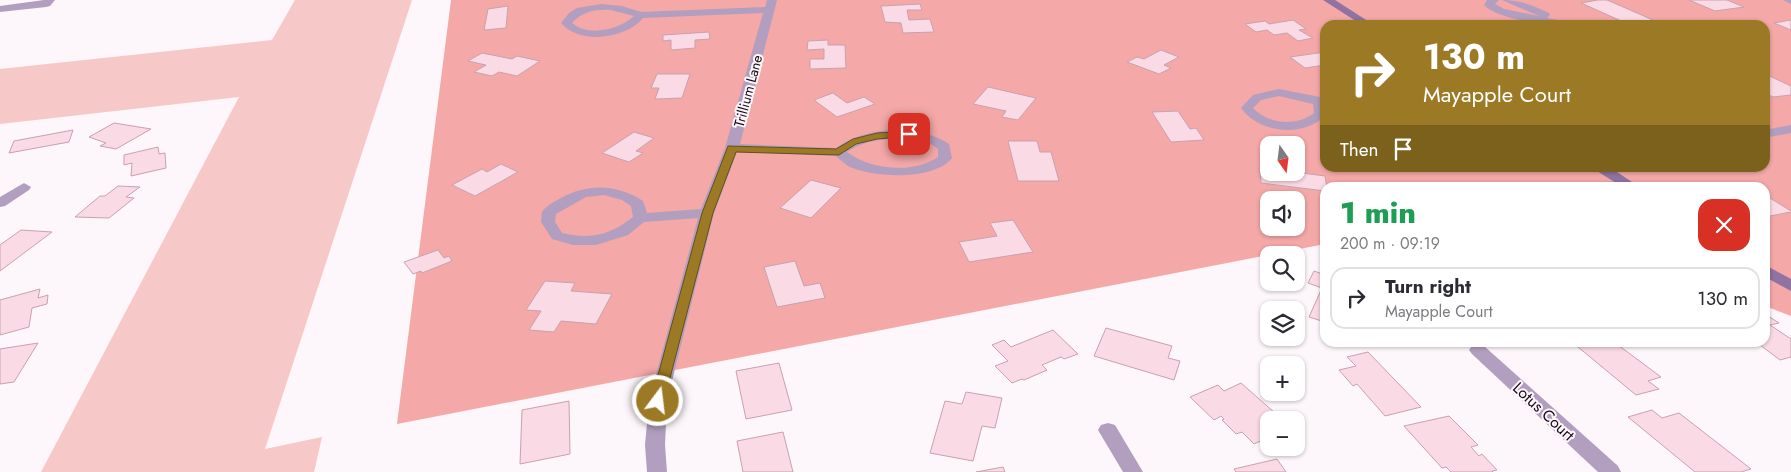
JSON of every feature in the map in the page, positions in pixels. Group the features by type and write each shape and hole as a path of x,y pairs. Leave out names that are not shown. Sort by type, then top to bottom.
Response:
{"street":[{"path":"0,8 46,4 50,0"},
{"path":"1328,0 1361,20"},
{"path":"1494,0 1489,5 1496,10 1542,20"},
{"path":"1507,0 1525,5 1553,20"},
{"path":"640,15 632,23 620,29 602,32 582,32 570,28 566,23 576,13 591,8 623,7 640,15 771,5"},
{"name":"Trillium Lane","path":"657,472 654,445 658,401 707,213 732,148 771,5"},
{"path":"1320,101 1279,93 1260,94 1251,100 1247,108 1258,119 1278,124 1300,125 1315,119 1320,114"},
{"path":"1771,133 1791,130"},
{"path":"732,148 839,152 853,163 885,171 922,170 946,158 944,147 932,138 909,134 877,136 853,142 839,152"},
{"path":"1608,172 1624,182"},
{"path":"0,202 24,186"},
{"path":"640,218 638,204 627,195 609,190 583,193 562,202 549,212 548,222 557,236 573,240 596,240 623,232 640,218 707,213"},
{"path":"1770,273 1791,286"},
{"name":"Lotus Court","path":"1478,350 1611,472"},
{"path":"1108,430 1133,472"}],"shaded area":[{"path":"295,0 412,0 265,449 322,437 314,472 41,472 239,97 0,124 0,69 272,40"},
{"path":"451,0 1791,0 1791,316 1770,308 1770,182 1320,182 1320,245 1305,248 1305,246 1260,246 1260,257 397,424"}],"building":[{"path":"1607,0 1653,20 1619,20 1581,3"},
{"path":"1689,0 1727,0 1744,7 1715,11"},
{"path":"920,4 922,10 907,10 909,20 930,19 934,32 903,33 901,23 885,22 881,6"},
{"path":"508,6 506,28 484,30 488,9"},
{"path":"1293,20 1306,29 1299,30 1313,38 1298,41 1287,33 1274,35 1267,30 1256,32 1245,24 1265,21 1269,24"},
{"path":"1791,20 1791,30 1774,23"},
{"path":"709,32 710,39 695,40 695,48 671,50 671,40 663,41 663,35"},
{"path":"828,40 828,45 845,45 846,68 810,69 810,59 824,59 824,49 807,50 808,41"},
{"path":"1161,50 1179,57 1164,65 1171,68 1159,74 1127,62 1137,57 1144,59"},
{"path":"482,53 512,59 517,56 540,61 517,76 499,72 492,76 474,72 486,65 468,61"},
{"path":"1320,53 1320,66 1305,68 1290,57"},
{"path":"657,74 690,74 682,98 655,99 659,88 651,88"},
{"path":"1770,76 1791,86 1791,95 1773,97 1770,96"},
{"path":"988,87 1036,98 1018,120 1002,117 1006,111 973,104"},
{"path":"833,93 847,103 864,97 875,104 837,117 814,100"},
{"path":"1178,111 1190,129 1196,128 1204,140 1171,142 1152,112"},
{"path":"114,123 151,129 116,149 100,146 106,143 89,137"},
{"path":"73,130 69,142 9,153 14,141"},
{"path":"634,132 654,138 636,151 643,153 629,162 602,153"},
{"path":"1008,141 1037,141 1040,152 1051,152 1059,181 1018,181"},
{"path":"158,147 159,154 165,153 166,168 131,176 132,163 124,165 124,155"},
{"path":"501,164 518,172 475,196 452,185 482,169 487,172"},
{"path":"1305,173 1325,176 1326,182 1320,182 1320,190 1261,183 1261,181 1305,181"},
{"path":"811,180 841,188 811,218 780,208"},
{"path":"118,186 140,187 126,197 134,198 109,218 75,217 100,196 105,196"},
{"path":"1770,198 1791,211 1770,216"},
{"path":"1013,220 1033,252 969,262 959,242 997,236 990,223"},
{"path":"21,230 52,232 0,271 0,245"},
{"path":"438,250 444,258 449,256 452,261 422,273 421,271 413,274 404,262"},
{"path":"795,261 804,286 820,283 825,298 777,307 764,267"},
{"path":"1314,271 1320,273 1320,287 1308,283"},
{"path":"545,281 575,283 571,291 612,294 596,324 561,321 554,332 529,330 541,311 526,310"},
{"path":"40,289 38,298 48,295 47,304 32,308 29,327 0,335 0,300"},
{"path":"1320,292 1320,320 1309,317"},
{"path":"1770,317 1779,323 1770,325"},
{"path":"1770,325 1791,339 1791,357 1780,360 1763,347 1770,347"},
{"path":"1106,328 1172,346 1168,358 1180,361 1174,380 1094,356"},
{"path":"1053,330 1078,354 1064,359 1061,357 1042,365 1047,370 1012,383 995,366 1008,361 992,345 1004,340 1011,347"},
{"path":"38,343 14,382 0,384 0,349"},
{"path":"1578,347 1621,347 1661,377 1648,381 1659,389 1636,395"},
{"path":"1368,352 1421,407 1385,416 1357,384 1353,386 1339,370 1356,366 1347,357"},
{"path":"779,363 792,410 746,419 736,371"},
{"path":"1241,383 1273,411 1260,411 1260,441 1254,444 1242,432 1236,434 1222,420 1224,419 1221,416 1214,420 1190,397 1218,385 1224,391"},
{"path":"966,392 1002,398 995,428 982,426 973,461 930,453 945,401 962,404"},
{"path":"569,401 570,454 520,464 522,410"},
{"path":"1652,410 1662,418 1679,413 1751,469 1741,472 1695,472 1628,417"},
{"path":"1449,416 1478,445 1471,447 1479,456 1482,454 1497,470 1493,472 1451,472 1446,467 1442,468 1404,426"},
{"path":"783,432 793,472 743,472 737,441"},
{"path":"1277,459 1286,472 1236,472 1234,469"},
{"path":"1003,467 1005,472 976,472"}],"route":[{"path":"658,401 707,213 732,148 839,152 853,142 877,136 909,134"}]}
